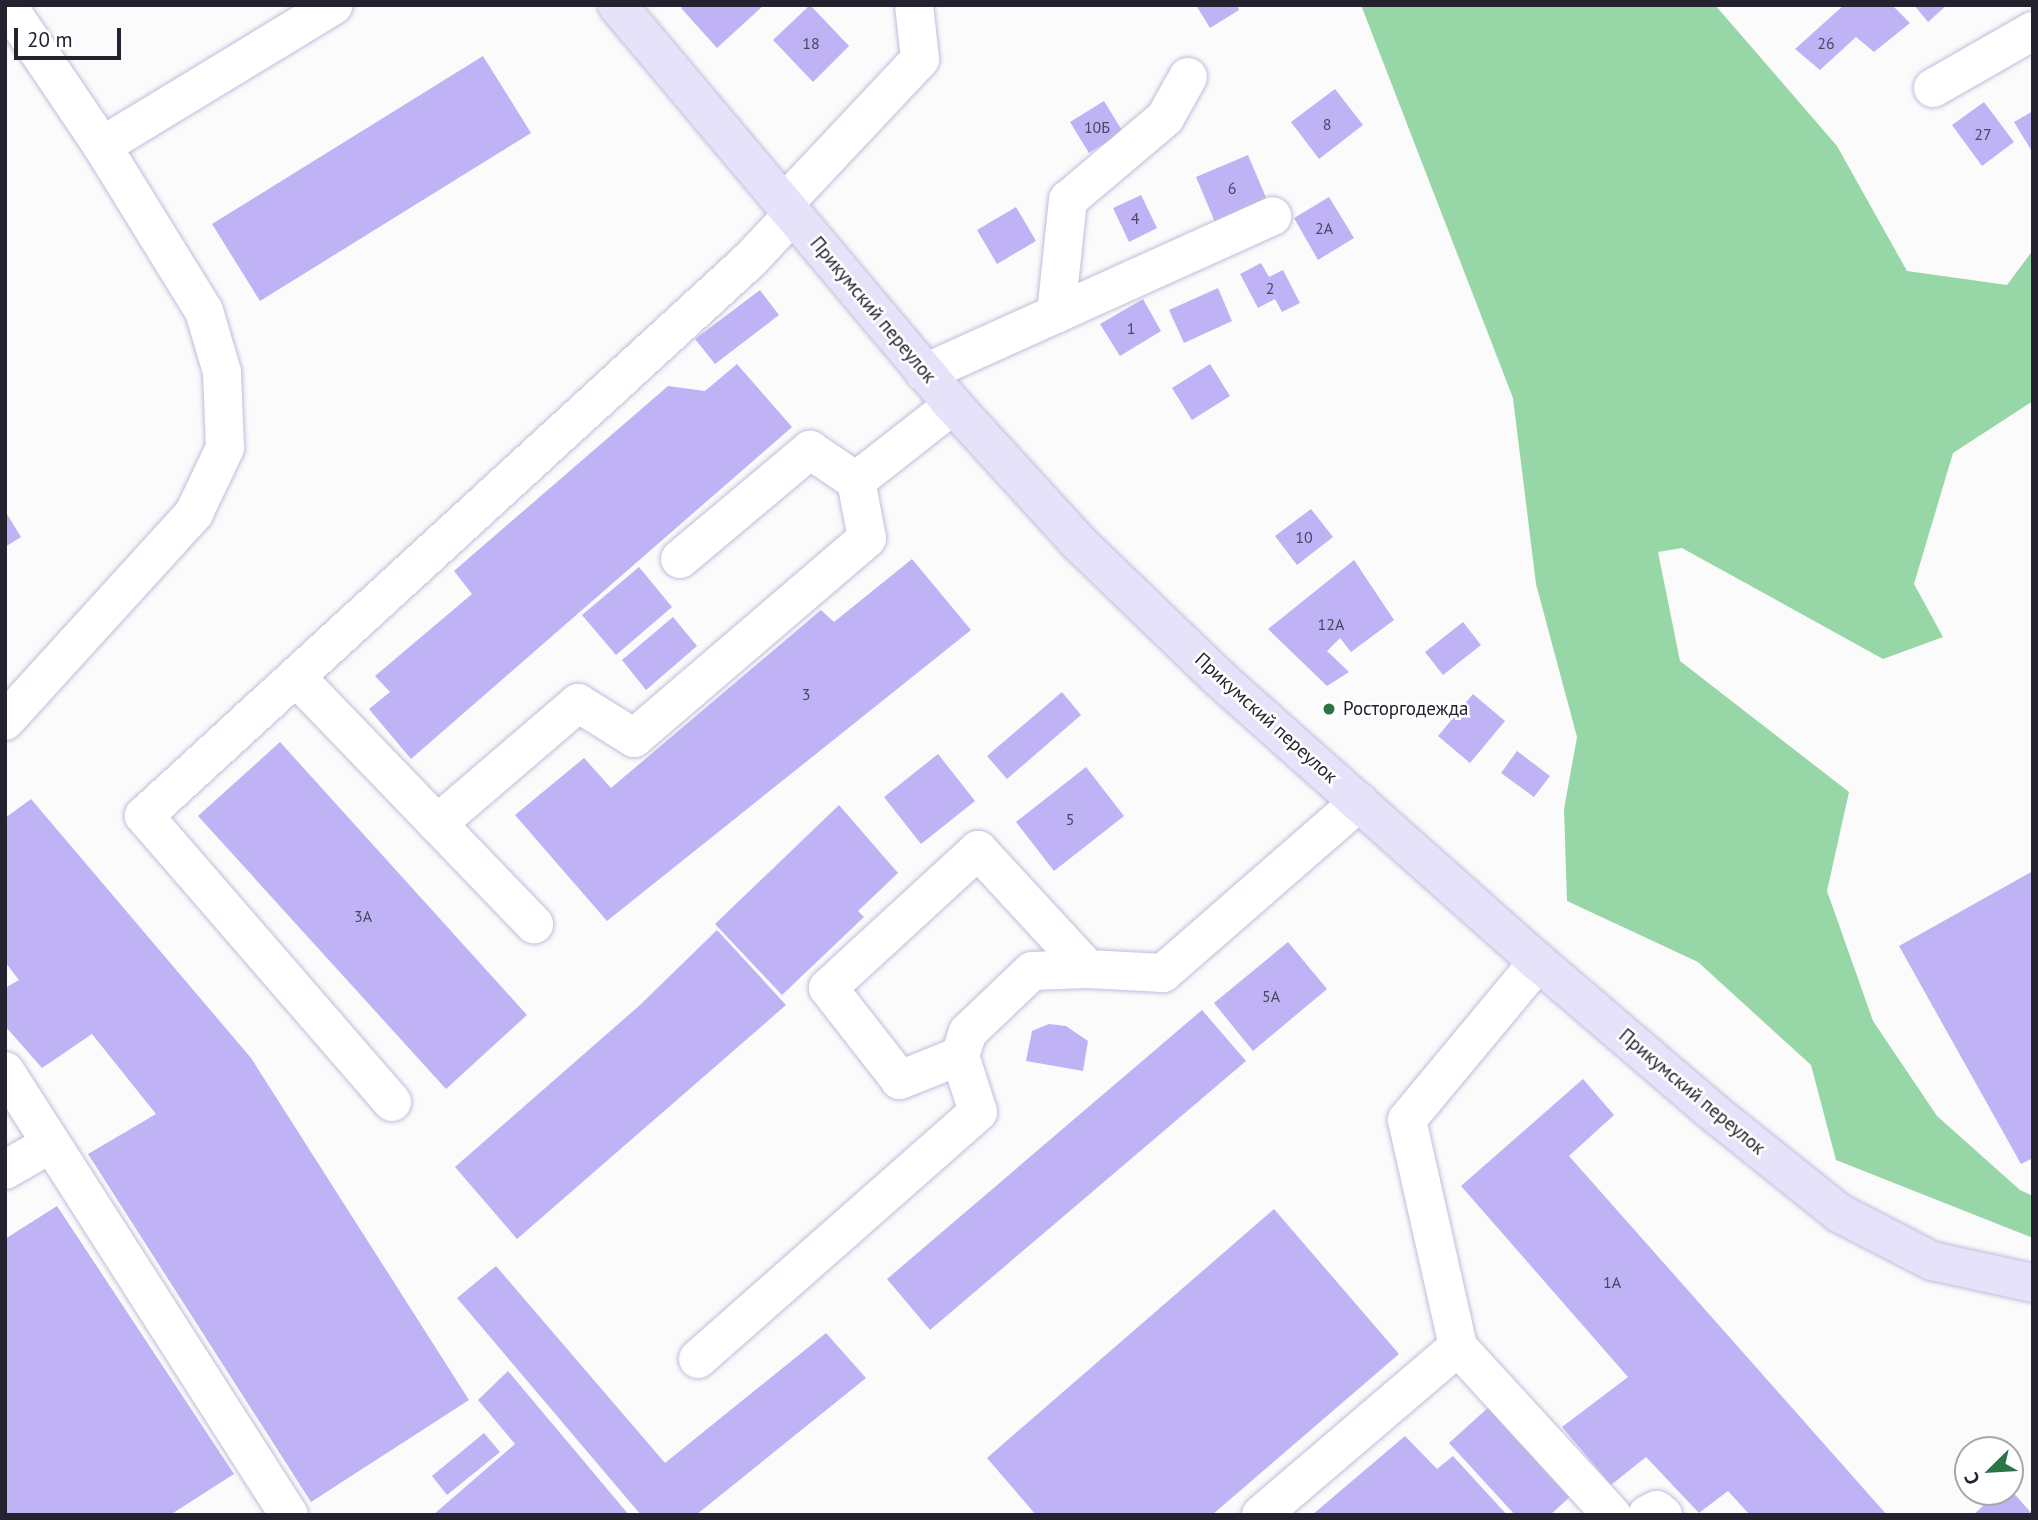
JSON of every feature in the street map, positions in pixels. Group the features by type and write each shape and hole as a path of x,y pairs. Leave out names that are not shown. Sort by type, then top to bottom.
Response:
{"main road":[{"name":"Прикумский переулок","path":"617,5 953,405 1077,541 1220,679 1713,1112 1839,1213 1932,1261 2033,1283"}],"street":[{"path":"5,721 46,680 194,513 225,448 222,372 204,311 102,146 7,5"},
{"path":"102,146 334,5"},
{"path":"392,1102 144,816 750,260 788,209 920,59 914,5"},
{"path":"1933,88 2033,31"},
{"path":"1056,314 1068,200 1165,118 1188,77"},
{"path":"925,373 1272,216"},
{"path":"856,481 953,405"},
{"path":"437,824 578,703 635,738 867,538 856,481 810,450 680,559"},
{"path":"297,678 534,924"},
{"path":"698,1359 978,1112 960,1056 968,1032 1032,971 1088,969 1163,973 1359,802"},
{"path":"960,1056 900,1080 828,988 978,850 1088,969"},
{"path":"1538,961 1407,1120 1458,1347 1612,1515"},
{"path":"5,1071 289,1515"},
{"path":"5,1170 50,1144"},
{"path":"1261,1515 1458,1347"},
{"path":"1647,1515 1657,1510 1662,1515"}],"green space":[{"path":"1361,5 1715,5 1837,146 1907,271 2007,285 2033,250 2033,401 1953,453 1914,584 1943,637 1883,659 1682,548 1658,552 1680,661 1849,792 1827,891 1873,1021 1937,1116 2020,1190 2033,1196 2033,1238 1836,1160 1811,1065 1698,962 1567,901 1564,809 1577,737 1536,584 1513,398"}],"building":[{"path":"684,5 764,5 717,48 681,8"},
{"path":"810,5 849,46 813,82 773,40"},
{"path":"1196,5 1237,5 1239,10 1210,28"},
{"path":"1844,5 1892,5 1910,23 1874,52 1856,37 1820,70 1795,49"},
{"path":"1914,5 1947,5 1928,22"},
{"path":"483,56 531,133 260,301 212,224"},
{"path":"1335,89 1363,125 1319,159 1291,122"},
{"path":"1104,101 1123,132 1089,153 1070,122"},
{"path":"1984,102 2014,142 1982,166 1952,125"},
{"path":"2033,111 2033,153 2014,122"},
{"path":"1248,155 1267,200 1215,222 1196,177"},
{"path":"1141,195 1157,228 1129,242 1113,208"},
{"path":"1329,197 1354,238 1318,260 1294,218"},
{"path":"1016,207 1036,241 997,264 977,230"},
{"path":"1261,263 1269,277 1283,270 1300,303 1282,312 1275,299 1258,308 1240,274"},
{"path":"1218,288 1232,321 1184,343 1169,310"},
{"path":"760,290 779,315 715,364 695,339"},
{"path":"1143,299 1161,331 1120,356 1100,324"},
{"path":"737,364 792,427 411,759 369,709 390,692 375,676 472,594 454,571 668,386 705,391"},
{"path":"1210,364 1230,396 1192,420 1172,388"},
{"path":"1311,509 1333,537 1297,565 1275,536"},
{"path":"5,511 21,537 5,547"},
{"path":"912,559 971,630 607,921 515,815 584,758 611,788 821,610 834,622"},
{"path":"1354,560 1394,620 1351,652 1340,638 1327,651 1349,672 1327,686 1268,629"},
{"path":"639,567 672,607 616,655 582,615"},
{"path":"673,617 697,646 646,690 622,660"},
{"path":"1463,622 1481,645 1443,675 1425,652"},
{"path":"1062,692 1081,715 1007,779 987,756"},
{"path":"1473,694 1505,721 1470,763 1438,736"},
{"path":"280,742 527,1015 446,1089 198,816"},
{"path":"1517,751 1550,776 1534,797 1501,773"},
{"path":"938,754 975,801 921,844 884,797"},
{"path":"1086,767 1124,816 1054,871 1016,822"},
{"path":"31,799 251,1058 469,1400 311,1502 88,1154 156,1114 92,1034 42,1068 5,1026 5,988 19,980 5,962 5,818"},
{"path":"839,805 898,873 858,911 864,917 782,995 715,924"},
{"path":"2033,871 2033,1158 2021,1164 1899,946"},
{"path":"717,930 786,1005 517,1239 455,1167 640,1005"},
{"path":"1288,942 1327,989 1253,1051 1214,1003"},
{"path":"1202,1010 1246,1061 930,1330 887,1279"},
{"path":"1049,1024 1066,1026 1088,1041 1083,1071 1026,1061 1032,1031"},
{"path":"1583,1079 1614,1115 1569,1156 1887,1515 1750,1515 1728,1491 1699,1513 1646,1457 1611,1485 1562,1427 1628,1377 1461,1186"},
{"path":"57,1206 234,1474 170,1515 5,1515 5,1239"},
{"path":"1274,1209 1399,1354 1212,1515 1036,1515 987,1458"},
{"path":"496,1266 665,1463 826,1333 866,1378 696,1515 641,1515 457,1298"},
{"path":"508,1371 629,1515 433,1515 515,1444 478,1400"},
{"path":"1490,1406 1572,1495 1550,1515 1515,1515 1449,1443"},
{"path":"484,1433 500,1452 447,1495 432,1476"},
{"path":"1405,1436 1437,1469 1453,1456 1507,1515 1312,1515"},
{"path":"2024,1505 2033,1515 1973,1515 1983,1506"}],"place":[{"name":"Росторгодежда","path":"1329,709"}]}
